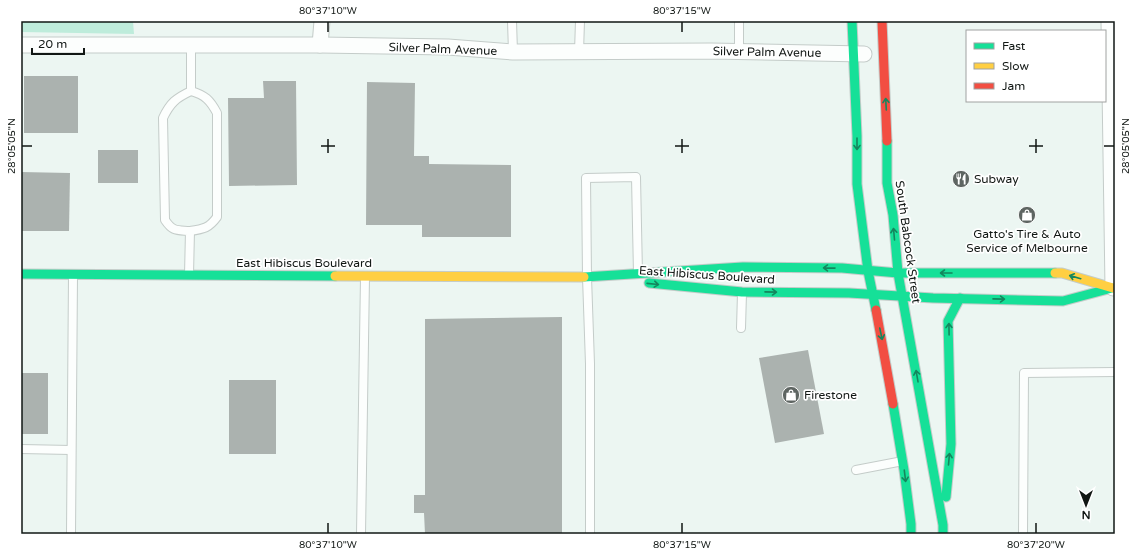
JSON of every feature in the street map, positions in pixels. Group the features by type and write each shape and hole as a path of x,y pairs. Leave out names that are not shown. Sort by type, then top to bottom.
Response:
{"street":[{"path":"320,45 322,21"},
{"path":"852,21 859,53 858,184 868,271 884,348 903,461 911,534"},
{"name":"South Babcock Street","path":"882,21 887,121 887,183 893,215 898,273 943,530"},
{"path":"1109,21 1113,155 1114,288"},
{"name":"Silver Palm Avenue","path":"21,45 320,45 448,47 512,52 859,53"},
{"name":"East Hibiscus Boulevard","path":"21,274 587,277 743,267 842,268 898,273 1062,274 1114,288"},
{"name":"East Hibiscus Boulevard","path":"587,277 742,292 849,293 903,297 1063,301 1114,288"},
{"path":"943,530 950,444 948,321 960,298"}],"lane":[{"path":"512,21 512,52"},
{"path":"579,52 580,21"},
{"path":"739,21 739,52"},
{"path":"191,45 191,91"},
{"path":"191,91 202,94 212,103 217,113 217,217 211,225 202,230 190,231 175,230 169,226 165,220 163,118 168,108 177,98 191,91"},
{"path":"590,534 590,364 586,178 636,178 638,274"},
{"path":"189,275 190,231"},
{"path":"71,534 72,274"},
{"path":"361,534 365,276"},
{"path":"741,328 742,292"},
{"path":"1023,534 1024,373 1115,372"},
{"path":"21,450 71,450"},
{"path":"856,470 903,461"}],"green space":[{"path":"21,21 133,21 134,34 21,32"}],"building":[{"path":"24,76 78,76 78,133 24,133"},
{"path":"263,81 296,81 297,185 229,186 228,98 264,98"},
{"path":"367,82 415,83 414,156 429,156 429,164 511,165 511,237 422,237 422,225 366,225"},
{"path":"98,150 138,150 138,183 98,183"},
{"path":"21,172 70,173 69,231 21,231"},
{"path":"562,317 562,534 425,534 424,513 414,513 414,495 425,495 425,319"},
{"name":"Firestone","path":"808,350 824,434 775,443 759,358"},
{"path":"21,373 48,373 48,434 21,434"},
{"path":"229,380 276,380 276,454 229,454"}],"traffic: fast":[{"path":"852,21 857,136 857,184 868,271 876,310"},
{"path":"887,141 887,183 893,215 898,273 943,525 943,534"},
{"path":"584,277 743,267 842,268 898,273 1055,273"},
{"path":"21,274 335,276"},
{"path":"649,283 742,292 849,293 933,298 1063,301 1112,288"},
{"path":"946,497 951,444 948,321 960,298"},
{"path":"893,404 904,470 911,534"}],"traffic: slow":[{"path":"1055,273 1062,273 1113,288"},
{"path":"335,276 584,277"}],"traffic: jam":[{"path":"882,21 887,141"},
{"path":"876,310 893,404"}],"place":[{"name":"Subway","path":"961,179"},
{"name":"Gatto's Tire & Auto Service of Melbourne","path":"1027,215"},
{"name":"Firestone","path":"791,395"}]}
